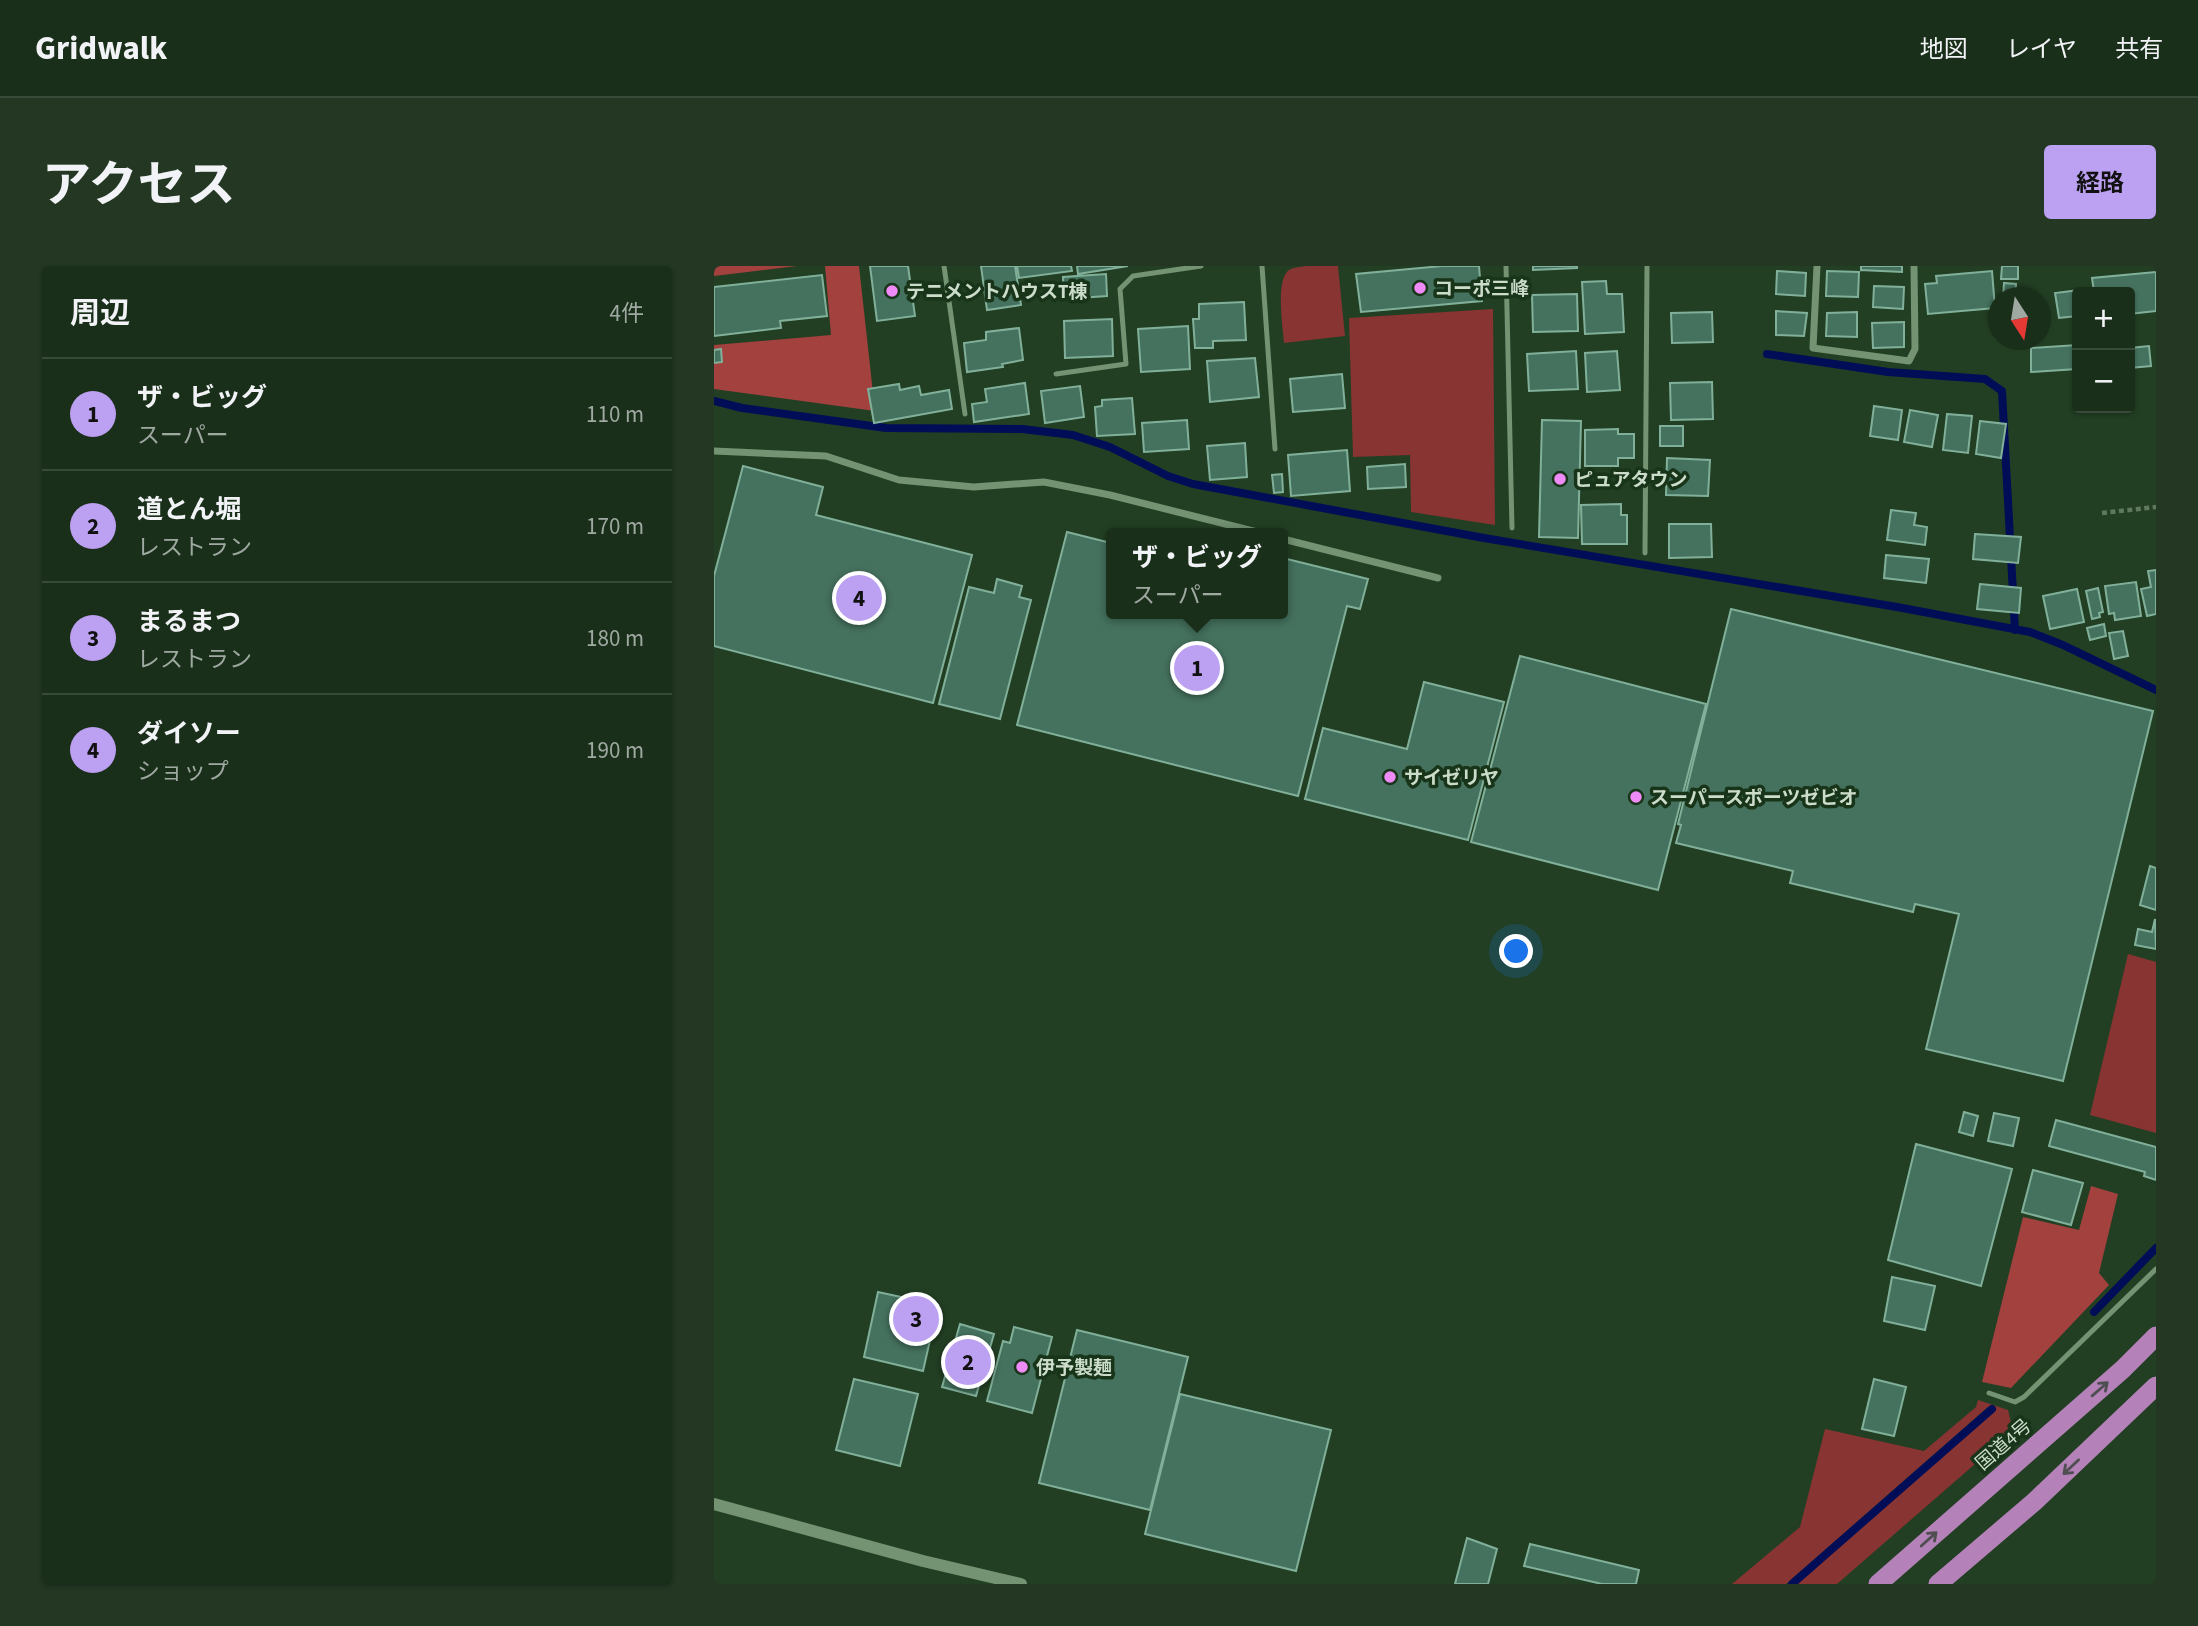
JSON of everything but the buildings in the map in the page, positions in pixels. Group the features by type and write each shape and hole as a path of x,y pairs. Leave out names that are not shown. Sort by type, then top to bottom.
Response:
{"highway":[{"name":"国道4号","path":"1878,1584 2123,1369 2156,1336"},
{"path":"1938,1584 2034,1502 2156,1386"}],"street":[{"path":"1817,266 1813,348 1909,361 1915,349 1914,266"},
{"path":"714,451 826,456 911,482 974,487 1044,482 1110,495 1241,528"},
{"path":"1288,540 1438,578"},
{"path":"714,1504 923,1561 1021,1584"}],"lane":[{"path":"944,266 965,414"},
{"path":"1056,374 1126,364 1121,289 1133,276 1201,266"},
{"path":"1262,266 1275,449"},
{"path":"1506,266 1512,528"},
{"path":"1645,553 1647,266"},
{"path":"1989,1393 2015,1402 2024,1397 2156,1269"}],"path":[{"path":"2102,513 2156,507"}],"shaded area":[{"path":"714,266 797,266 714,276"},
{"path":"825,266 859,266 875,411 714,389 714,345 831,335"},
{"path":"1306,266 1338,266 1345,336 1284,343 1282,283 1289,270"},
{"path":"1493,309 1495,525 1411,512 1410,455 1353,457 1349,318"},
{"path":"2128,954 2156,962 2156,1133 2090,1115"},
{"path":"2091,1186 2118,1194 2099,1273 2109,1285 2011,1388 1982,1382 2023,1217 2079,1230"},
{"path":"1978,1400 2008,1410 2013,1431 1837,1584 1796,1584 1993,1408 1989,1406 1786,1584 1732,1584 1800,1527 1825,1429 1924,1451 1976,1407"}],"waterway":[{"path":"1767,354 1888,372 1985,379 2002,391 2015,630"},
{"path":"714,401 742,408 886,428 1022,429 1073,435 1110,447 1168,476 1193,484 1484,538 2030,632 2156,690"},
{"path":"2094,1312 2156,1248"},
{"path":"1792,1584 1992,1409"}],"place":[{"name":"コーポ三峰","path":"1420,288"},
{"name":"テニメントハウスT棟","path":"892,291"},
{"name":"ピュアタウン","path":"1560,479"},
{"name":"ダイソー","path":"859,598"},
{"name":"ザ・ビッグ","path":"1197,668"},
{"name":"サイゼリヤ","path":"1390,777"},
{"name":"スーパースポーツゼビオ","path":"1636,797"},
{"name":"まるまつ","path":"916,1319"},
{"name":"道とん堀","path":"968,1362"},
{"name":"伊予製麺","path":"1022,1367"}]}
